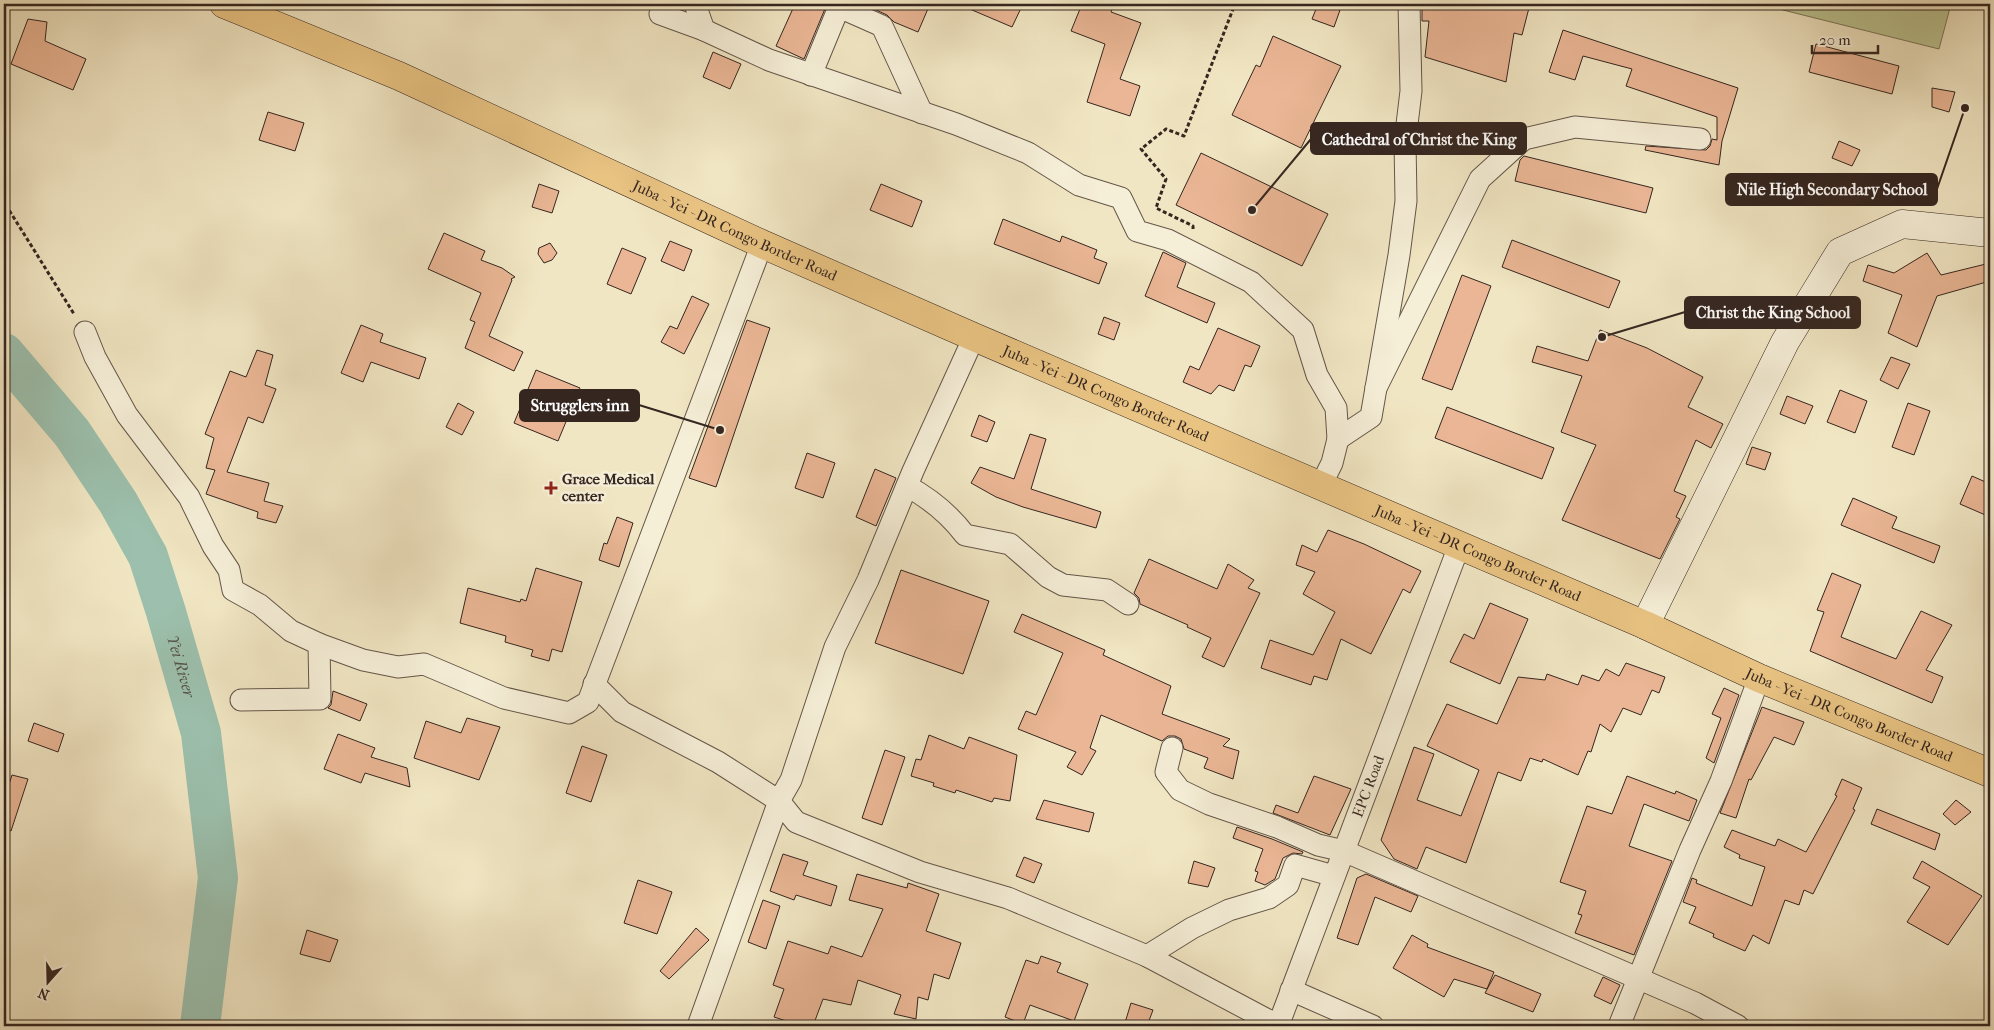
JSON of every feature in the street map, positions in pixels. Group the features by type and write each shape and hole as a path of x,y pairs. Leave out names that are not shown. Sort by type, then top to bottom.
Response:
{"main road":[{"name":"Juba - Yei - DR Congo Border Road","path":"224,4 399,76 762,244 974,337 1645,625 1759,678 1990,773"}],"street":[{"path":"695,4 704,30"},
{"path":"1338,439 1371,416 1400,255 1406,201 1406,141 1411,91 1409,4"},
{"path":"811,74 840,7 882,26 922,113"},
{"path":"660,14 704,30 769,60 922,113 1028,153 1079,185 1121,198 1137,231 1168,240 1251,282 1304,330 1317,375 1336,408 1338,439 1332,463 1320,487"},
{"path":"1376,388 1480,179 1524,139 1575,127 1700,139"},
{"path":"1645,625 1785,342 1840,252 1902,224 1990,233"},
{"path":"85,332 95,357 127,415 189,497 213,546 229,570 234,590 260,606 291,631 319,644 363,660 398,667 424,664 504,698 569,713 588,702 762,244"},
{"path":"698,1026 780,801 791,780 835,647 868,580 907,486 974,337"},
{"path":"907,486 925,495 951,516 965,536 1010,544 1048,577 1063,585 1107,590 1128,604"},
{"name":"EPC Road","path":"1279,1026 1459,546"},
{"path":"241,700 320,699 319,644"},
{"path":"1619,1026 1690,850 1721,781 1759,678"},
{"path":"594,684 622,712 718,762 780,801 796,822 920,872 1008,898 1147,956 1279,1026"},
{"path":"1172,748 1166,772 1180,790 1209,804 1277,827 1318,845 1344,851 1695,1003 1738,1026"},
{"path":"1147,956 1192,928 1229,910 1269,898 1288,884 1296,864 1334,876"},
{"path":"1291,990 1373,1026"}],"path":[{"path":"1192,252 1193,226 1156,208 1166,180 1141,149 1166,129 1184,136 1235,4"},
{"path":"4,207 9,210 85,332"}],"green space":[{"path":"1768,4 1951,4 1939,49 1767,6"}],"building":[{"path":"795,4 827,4 804,59 776,46"},
{"path":"863,4 930,4 918,32 894,22 887,15"},
{"path":"958,4 1023,4 1012,27"},
{"path":"1082,4 1114,4 1111,12 1141,23 1120,79 1140,86 1130,116 1087,102 1105,44 1071,31"},
{"path":"1318,4 1340,10 1334,27 1312,19"},
{"path":"1422,4 1530,4 1522,35 1514,33 1506,82 1425,57 1429,21 1422,21"},
{"path":"28,19 47,22 45,41 86,59 73,90 11,64"},
{"path":"1563,30 1738,88 1722,141 1719,165 1645,150 1646,146 1706,150 1710,146 1712,139 1717,140 1717,117 1626,86 1632,69 1583,56 1575,80 1549,72"},
{"path":"1273,36 1341,66 1301,148 1232,115 1256,65 1260,67"},
{"path":"1816,44 1899,66 1892,94 1809,72"},
{"path":"713,52 741,64 730,89 703,77"},
{"path":"1932,88 1955,92 1949,112 1932,107"},
{"path":"268,112 304,123 295,151 259,140"},
{"path":"1839,141 1860,150 1852,166 1832,158"},
{"path":"1201,153 1328,214 1302,266 1176,205"},
{"path":"1524,156 1653,188 1646,213 1515,181 1520,160"},
{"path":"539,184 559,191 552,213 532,207"},
{"path":"881,184 922,201 912,227 870,210"},
{"path":"1003,219 1060,242 1062,236 1097,250 1094,258 1107,263 1099,284 994,244"},
{"path":"444,233 485,251 481,260 502,268 515,277 511,279 489,336 523,352 514,371 465,348 475,322 470,320 481,293 428,269"},
{"path":"1512,240 1620,281 1609,308 1502,267"},
{"path":"670,241 692,250 684,271 661,261"},
{"path":"550,243 557,253 552,260 544,263 538,254 539,248"},
{"path":"622,248 646,258 631,294 607,284"},
{"path":"1163,252 1186,263 1177,287 1215,303 1207,323 1145,296"},
{"path":"1927,253 1941,275 1990,263 1990,281 1937,296 1917,347 1888,333 1902,295 1863,281 1868,265 1894,273"},
{"path":"1462,275 1491,286 1452,390 1422,379"},
{"path":"692,296 709,304 684,354 661,342 670,326 677,329"},
{"path":"1104,317 1120,323 1114,340 1098,334"},
{"path":"747,320 770,328 716,487 689,478"},
{"path":"361,325 383,334 380,342 426,358 419,379 371,362 363,382 341,373"},
{"path":"1218,328 1260,346 1251,367 1245,365 1234,391 1219,385 1211,394 1183,382 1190,366 1199,370"},
{"path":"1600,330 1647,348 1703,377 1688,407 1723,424 1711,448 1696,440 1674,491 1686,496 1676,517 1680,519 1660,559 1562,520 1596,445 1561,432 1582,376 1532,362 1537,346 1588,361"},
{"path":"257,350 273,355 265,385 276,389 263,423 248,417 227,472 269,483 264,501 283,506 276,523 257,518 258,512 206,494 215,470 206,468 214,438 205,434 230,371 246,377"},
{"path":"1891,357 1910,364 1898,389 1880,380"},
{"path":"536,370 580,388 558,441 514,423"},
{"path":"1840,390 1867,401 1855,433 1827,422"},
{"path":"1787,396 1813,406 1805,424 1780,414"},
{"path":"458,403 474,412 462,435 446,427"},
{"path":"1908,403 1930,411 1914,455 1892,447"},
{"path":"1447,407 1554,448 1542,479 1435,438"},
{"path":"979,415 995,422 987,442 971,436"},
{"path":"1030,434 1046,439 1031,489 1101,512 1096,528 1023,507 996,497 971,483 980,467 1014,479"},
{"path":"1752,447 1771,453 1765,470 1746,464"},
{"path":"807,453 835,463 823,498 795,488"},
{"path":"875,469 896,478 876,526 856,517"},
{"path":"1972,476 1990,484 1990,517 1960,504"},
{"path":"1853,498 1897,517 1892,528 1940,546 1934,563 1841,525"},
{"path":"617,517 633,523 619,567 599,560 604,543 607,544"},
{"path":"1328,530 1364,544 1421,571 1410,593 1403,589 1371,654 1341,639 1327,680 1314,676 1311,685 1261,668 1270,640 1313,655 1335,612 1303,594 1315,572 1296,565 1302,545 1317,552"},
{"path":"1149,559 1217,589 1228,564 1254,580 1248,588 1260,593 1224,667 1202,657 1211,638 1187,627 1188,625 1140,604 1139,598 1134,593"},
{"path":"536,568 582,582 562,652 552,649 549,661 531,656 533,650 505,642 506,636 460,623 468,588 520,602 521,599 526,601"},
{"path":"901,570 989,601 963,674 875,643"},
{"path":"1832,573 1861,585 1841,637 1896,659 1921,611 1952,625 1926,670 1943,677 1932,703 1810,651 1824,612 1817,610"},
{"path":"1490,603 1528,619 1500,684 1450,662 1464,634 1474,639"},
{"path":"1022,614 1105,650 1103,655 1171,686 1162,714 1230,739 1223,746 1239,751 1233,779 1204,768 1208,758 1184,749 1181,739 1175,736 1168,736 1162,741 1101,715 1090,748 1096,751 1082,775 1067,767 1076,752 1018,729 1026,711 1036,715 1063,653 1014,632"},
{"path":"1626,663 1665,677 1659,693 1652,690 1641,715 1623,708 1611,732 1600,724 1591,752 1588,751 1578,775 1543,759 1542,762 1530,758 1521,781 1498,772 1466,863 1426,847 1417,869 1394,859 1381,840 1414,747 1434,754 1417,800 1461,816 1479,770 1427,746 1447,704 1497,724 1518,677 1545,680 1547,674 1578,685 1582,675 1599,681 1606,669 1619,676"},
{"path":"1724,688 1739,695 1714,763 1706,758 1721,718 1712,714"},
{"path":"333,691 367,704 360,721 328,708 331,705"},
{"path":"1762,707 1804,722 1794,745 1774,737 1751,780 1749,779 1736,818 1720,813"},
{"path":"467,718 500,727 479,780 414,758 426,721 461,733"},
{"path":"34,723 64,734 58,752 28,741"},
{"path":"338,734 375,748 371,757 407,768 410,787 365,773 361,783 324,769"},
{"path":"929,735 964,749 969,737 1017,755 1010,801 994,798 992,802 956,790 955,793 933,786 934,783 911,776 916,759 921,760"},
{"path":"582,746 607,755 591,802 566,793"},
{"path":"885,750 905,757 882,825 862,818"},
{"path":"12,775 28,779 11,831 4,829 4,800"},
{"path":"1314,776 1351,789 1330,835 1273,813 1276,805 1298,813"},
{"path":"1627,776 1675,794 1676,791 1697,800 1689,821 1644,804 1629,846 1672,861 1634,955 1575,933 1582,915 1578,914 1586,891 1560,882 1587,806 1612,814"},
{"path":"1842,779 1862,788 1853,809 1855,810 1813,894 1804,890 1799,905 1785,900 1769,944 1753,935 1745,951 1713,937 1714,934 1689,923 1696,907 1683,902 1692,878 1697,880 1696,883 1752,906 1765,867 1739,858 1740,855 1724,847 1732,830 1775,846 1778,839 1806,852 1837,796 1835,795"},
{"path":"1044,800 1094,813 1089,832 1036,819"},
{"path":"1956,800 1971,812 1955,825 1943,814"},
{"path":"1877,809 1940,834 1935,850 1871,824"},
{"path":"1237,827 1303,852 1302,854 1293,853 1283,858 1275,879 1265,885 1255,881 1258,872 1255,871 1263,849 1233,838"},
{"path":"783,854 808,862 803,875 837,886 831,906 796,895 794,900 770,891"},
{"path":"1024,857 1042,864 1034,883 1016,876"},
{"path":"1194,861 1215,868 1208,887 1188,883"},
{"path":"1922,861 1982,896 1948,945 1907,922 1930,887 1913,878"},
{"path":"857,874 907,888 908,883 939,894 926,931 961,943 949,979 934,974 928,1000 918,997 916,1019 894,1014 901,995 858,980 851,1005 823,999 813,1026 802,1026 774,1017 784,989 773,985 788,941 828,954 831,946 862,957 883,909 849,900"},
{"path":"1366,874 1418,896 1411,912 1375,897 1358,945 1337,938 1357,878"},
{"path":"638,880 672,892 657,934 624,923"},
{"path":"763,900 780,906 766,949 748,942"},
{"path":"696,928 709,940 669,979 660,971"},
{"path":"307,930 338,940 330,962 300,954"},
{"path":"1412,935 1428,944 1427,947 1494,972 1487,989 1454,979 1444,997 1393,968"},
{"path":"1041,956 1061,963 1057,972 1088,984 1074,1021 1030,1005 1023,1024 1005,1017 1026,960 1038,964"},
{"path":"1495,975 1541,994 1533,1012 1485,993"},
{"path":"1603,977 1620,985 1611,1004 1594,996"},
{"path":"1131,1003 1153,1010 1147,1026 1124,1026"}],"waterway":[{"name":"Yei River","path":"4,353 72,433 118,502 148,556 166,612 201,733 218,878 200,1026"}],"place":[{"name":"Nile High Secondary School","path":"1965,108"},
{"name":"Cathedral of Christ the King","path":"1252,210"},
{"name":"Christ the King School","path":"1602,337"},
{"name":"Strugglers inn","path":"720,430"},
{"name":"Grace Medical center","path":"551,488"}]}
